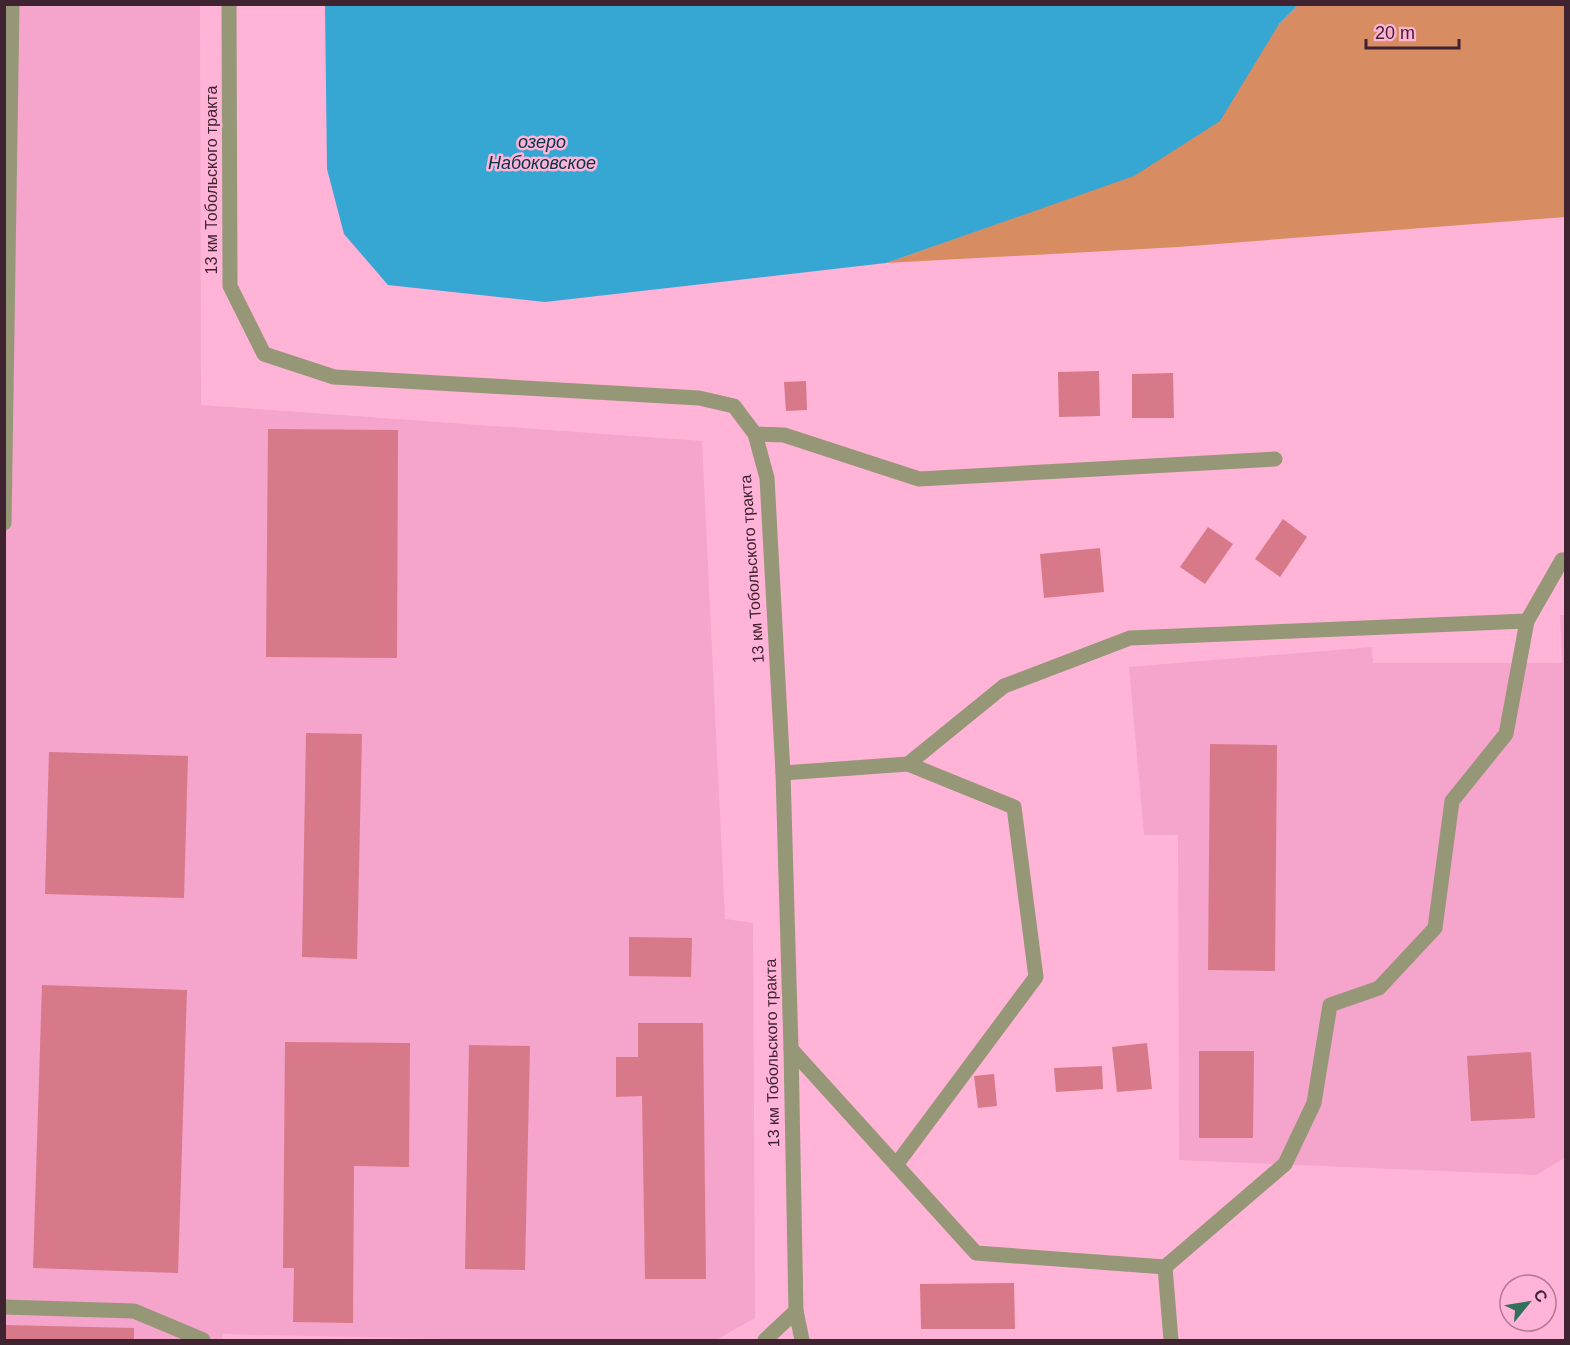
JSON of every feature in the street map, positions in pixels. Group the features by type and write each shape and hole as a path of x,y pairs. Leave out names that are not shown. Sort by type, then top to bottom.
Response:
{"street":[{"path":"4,523 12,4"},
{"name":"13 км Тобольского тракта","path":"229,4 230,286 264,354 334,377 699,398 734,406 755,434 767,478 783,773 791,1049 795,1311 802,1341"},
{"path":"755,434 784,435 919,480 1275,459"},
{"path":"791,1049 976,1252 1165,1267 1285,1164 1314,1103 1330,1005 1379,988 1435,928 1452,801 1506,734 1527,621 1562,560 1566,560"},
{"path":"908,764 1004,686 1130,638 1527,621"},
{"path":"783,773 908,764 1014,807 1036,977 896,1165"},
{"path":"1165,1267 1171,1341"},
{"path":"4,1307 134,1311 203,1341"},
{"path":"765,1341 795,1311"}],"shaded area":[{"path":"5,5 200,5 201,405 702,441 725,919 753,923 755,1318 716,1340 501,1340 223,1334 222,1340 5,1340"},
{"path":"1298,5 1565,5 1565,217 1178,247 886,263 1047,206 1279,24"},
{"path":"1560,615 1565,615 1565,1158 1536,1175 1179,1160 1178,835 1144,835 1129,667 1372,647 1373,663 1562,663"}],"water":[{"name":"озеро Набоковское","path":"325,4 1298,5 1279,24 1220,121 1134,176 886,263 545,302 388,285 344,234 327,169"}],"building":[{"path":"1099,371 1100,416 1059,417 1058,372"},
{"path":"1173,373 1174,418 1132,418 1132,374"},
{"path":"806,381 807,410 786,411 784,382"},
{"path":"268,429 398,430 397,658 266,657"},
{"path":"1283,519 1307,537 1280,577 1255,559"},
{"path":"1208,527 1233,544 1205,584 1180,567"},
{"path":"1100,548 1104,592 1044,598 1040,554"},
{"path":"306,733 362,734 357,959 302,957"},
{"path":"1210,744 1277,745 1275,971 1208,970"},
{"path":"49,752 188,756 184,898 45,894"},
{"path":"629,937 692,938 691,977 629,976"},
{"path":"42,985 187,990 178,1273 33,1268"},
{"path":"638,1023 703,1023 706,1279 645,1279 642,1096 616,1097 616,1057 638,1057"},
{"path":"285,1042 410,1043 409,1167 354,1166 353,1323 293,1322 294,1268 283,1268"},
{"path":"1147,1043 1152,1089 1117,1092 1112,1047"},
{"path":"469,1045 530,1046 525,1270 465,1269"},
{"path":"1199,1051 1254,1051 1253,1138 1199,1138"},
{"path":"1531,1052 1535,1118 1471,1121 1467,1056"},
{"path":"1102,1066 1103,1089 1056,1092 1054,1068"},
{"path":"994,1074 997,1106 978,1108 974,1076"},
{"path":"1014,1283 1015,1329 921,1329 920,1284"},
{"path":"4,1325 134,1328 134,1340 4,1340"}]}
